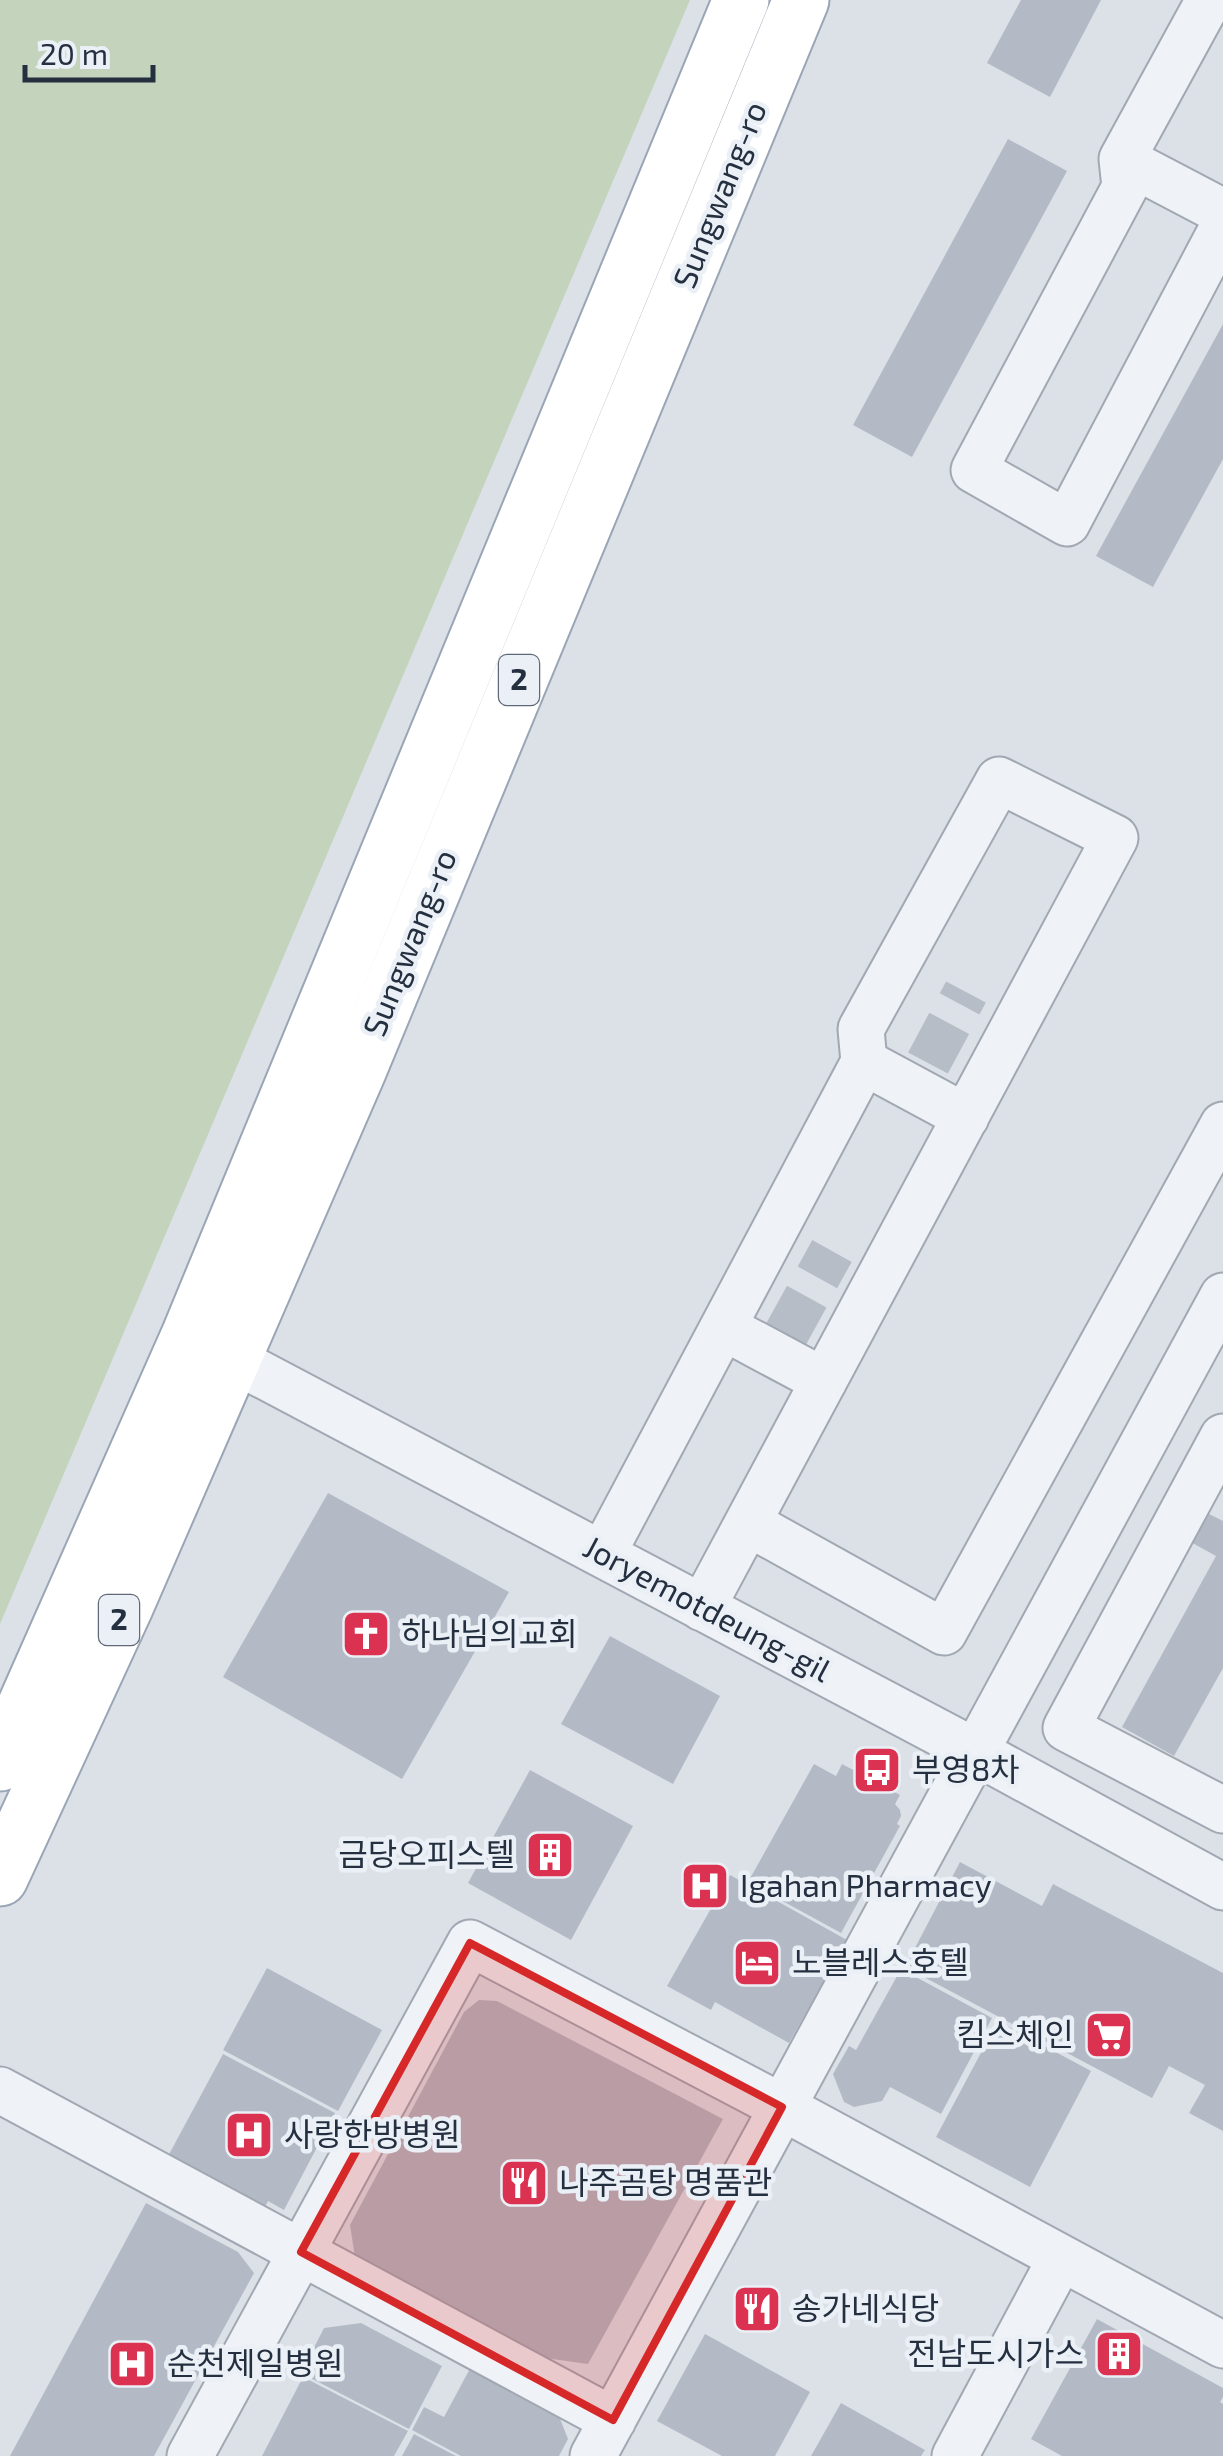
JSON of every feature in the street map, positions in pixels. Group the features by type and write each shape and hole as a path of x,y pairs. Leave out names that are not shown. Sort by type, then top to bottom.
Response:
{"main road":[{"name":"Sungwang-ro","path":"0,1878 125,1607 211,1347 741,0"},
{"name":"Sungwang-ro","path":"0,1763 365,1052 801,0"}],"street":[{"path":"1209,0 1122,159 1125,187 974,470 1067,523 1223,227"},
{"path":"1122,159 1223,212"},
{"path":"603,1553 864,1062 861,1029 998,780 1114,838 702,1608"},
{"path":"864,1062 921,1076 966,1117"},
{"path":"748,1523 944,1632 1223,1125"},
{"path":"0,2090 301,2252 603,2438 1223,1296"},
{"path":"723,1327 779,1346 824,1381"},
{"name":"Joryemotdeung-gil","path":"211,1347 974,1751 1219,1874"},
{"path":"1223,1436 1066,1728 1223,1810"},
{"path":"190,2456 470,1943 1223,2346"},
{"path":"955,2456 1061,2258"}],"highlighted area":[{"path":"470,1943 782,2107 613,2420 301,2252"}],"green space":[{"path":"0,0 690,0 0,1624"}],"building":[{"path":"1021,0 1101,0 1050,97 987,63"},
{"path":"1008,139 1067,171 912,457 853,425"},
{"path":"1223,324 1223,459 1153,587 1096,556"},
{"name":"하나님의교회","path":"328,1493 509,1592 402,1779 223,1677"},
{"path":"1203,1511 1223,1521 1223,1668 1174,1756 1122,1727 1216,1556 1187,1540"},
{"path":"610,1636 720,1696 673,1784 561,1724"},
{"path":"814,1764 836,1776 842,1764 900,1795 895,1804 900,1810 900,1826 841,1933 748,1882"},
{"name":"금당오피스텔","path":"530,1770 633,1826 571,1940 468,1883"},
{"name":"킴스체인","path":"960,1862 1042,1906 1053,1884 1223,1973 1223,2131 1189,2113 1205,2085 1169,2066 1152,2098 905,1967"},
{"name":"노블레스호텔","path":"730,1875 847,1940 789,2043 715,2002 711,2010 667,1986"},
{"path":"267,1968 382,2030 338,2111 223,2050"},
{"path":"901,1969 992,2018 941,2114 890,2087 882,2101 854,2107 844,2102 833,2074 849,2046 856,2050"},
{"path":"479,2000 497,2001 723,2119 588,2364 538,2357 355,2257 350,2225 464,2012"},
{"path":"998,2021 1091,2071 1030,2187 936,2137"},
{"path":"223,2054 335,2113 284,2210 268,2201 263,2211 166,2160"},
{"name":"순천제일병원","path":"146,2203 238,2252 254,2273 154,2456 10,2456"},
{"name":"전남도시가스","path":"1097,2319 1223,2388 1223,2456 1062,2456 1031,2439"},
{"path":"361,2323 442,2366 409,2429 301,2373 324,2328"},
{"path":"705,2334 810,2392 775,2456 722,2456 657,2421"},
{"path":"473,2363 555,2406 568,2439 559,2456 461,2456 412,2430 424,2407 444,2417"},
{"path":"303,2377 408,2431 394,2456 262,2456"},
{"path":"841,2403 925,2450 921,2456 811,2456"},
{"path":"414,2434 456,2456 402,2456"}],"tunnel":[{"path":"928,1063 966,992"},
{"path":"785,1336 832,1251"}],"place":[{"name":"하나님의교회","path":"366,1634"},
{"name":"부영8차","path":"877,1770"},
{"name":"금당오피스텔","path":"550,1855"},
{"name":"Igahan Pharmacy","path":"705,1886"},
{"name":"노블레스호텔","path":"757,1963"},
{"name":"킴스체인","path":"1109,2035"},
{"name":"사랑한방병원","path":"249,2135"},
{"name":"나주곰탕 명품관","path":"524,2183"},
{"name":"송가네식당","path":"757,2309"},
{"name":"전남도시가스","path":"1119,2354"},
{"name":"순천제일병원","path":"132,2364"}]}
